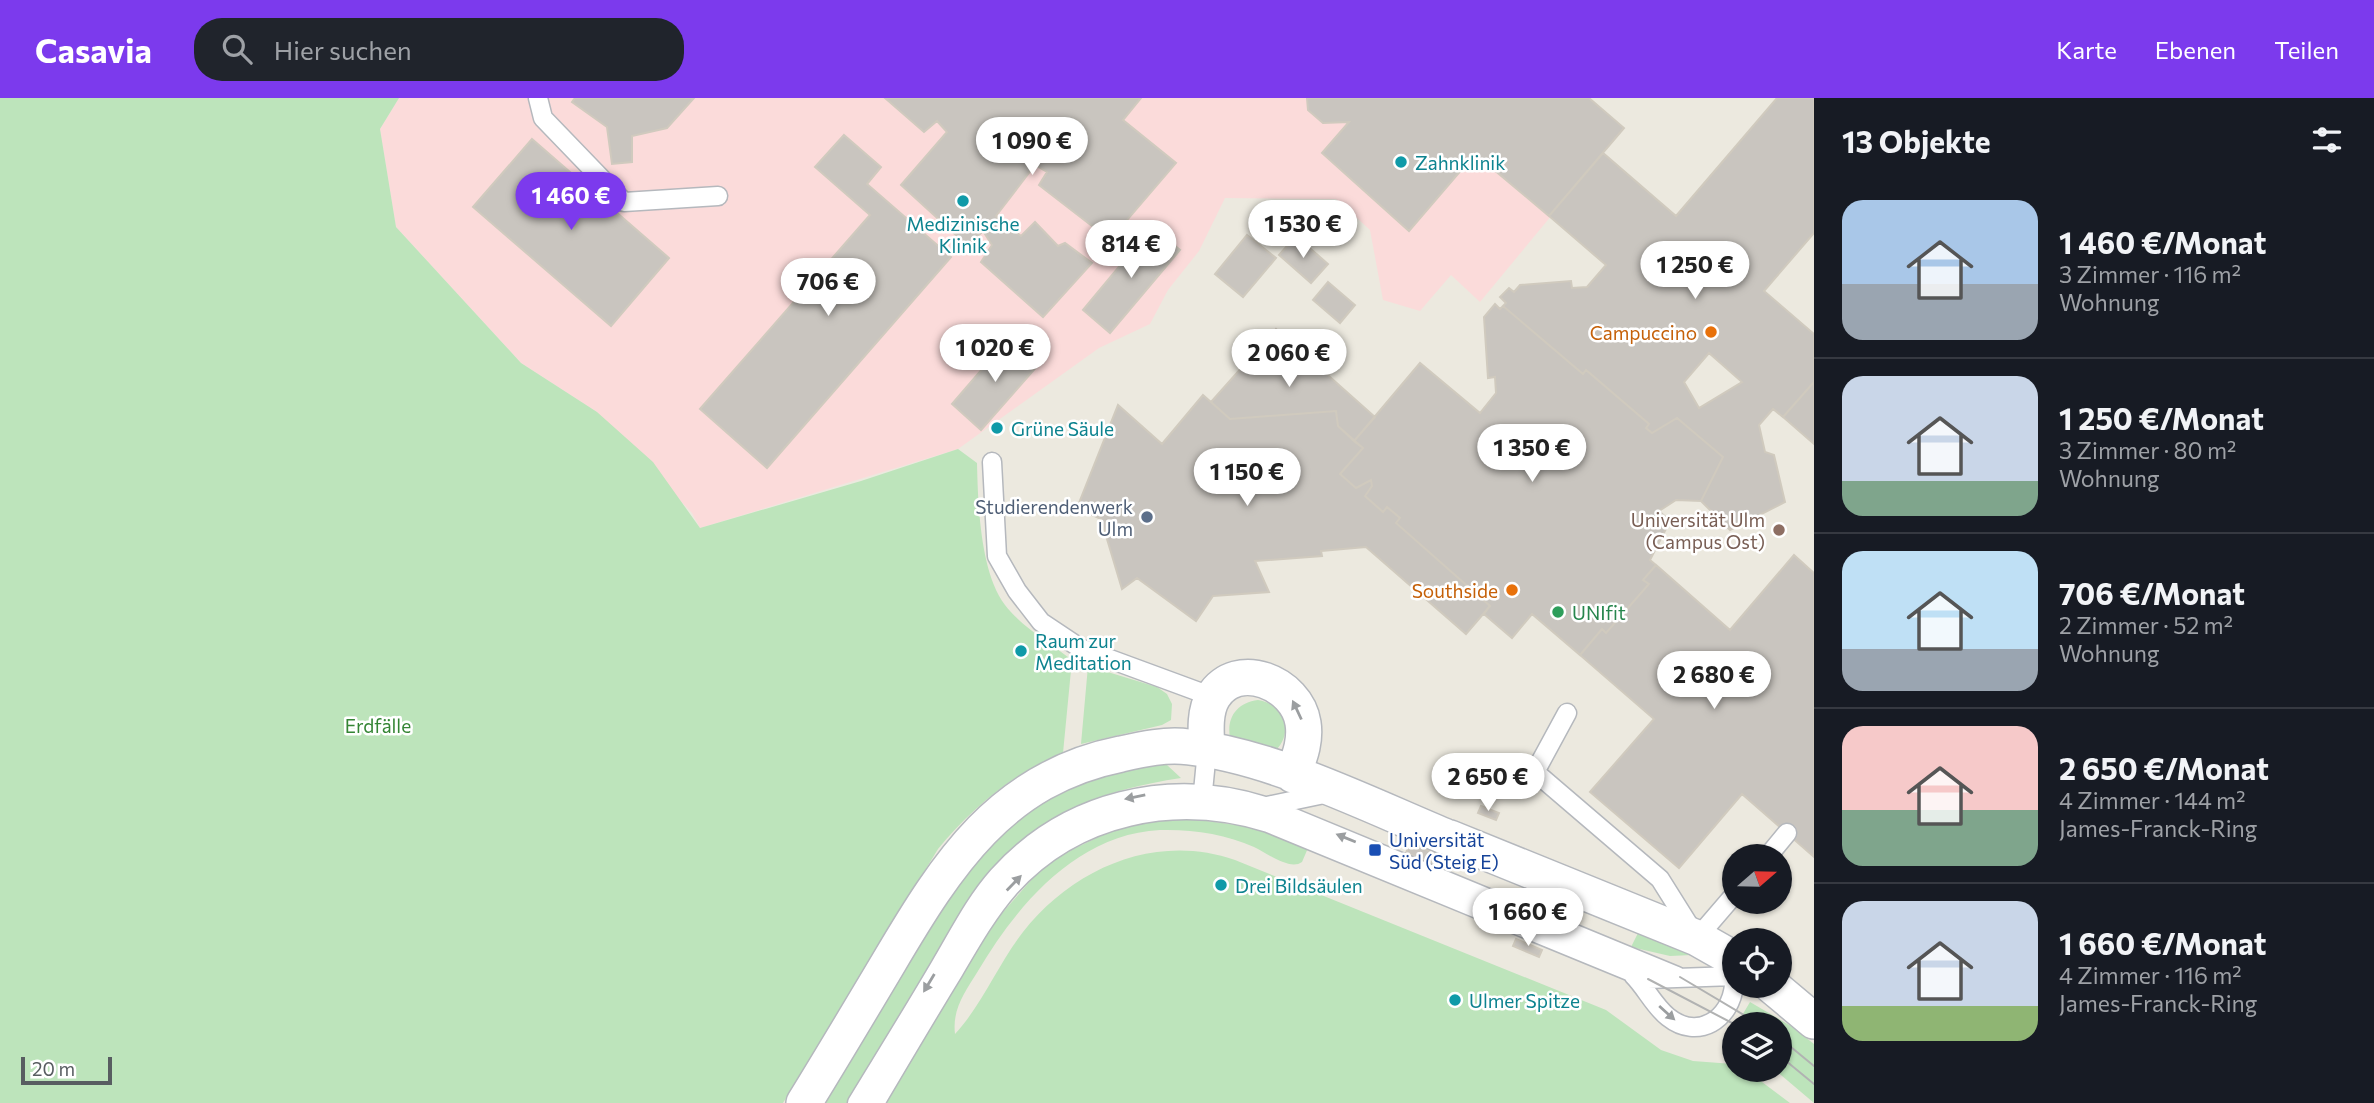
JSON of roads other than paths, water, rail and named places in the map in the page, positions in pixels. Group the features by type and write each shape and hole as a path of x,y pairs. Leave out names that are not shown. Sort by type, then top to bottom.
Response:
{"street":[{"path":"1207,750 1207,720 1213,697 1226,684 1250,678 1268,682 1290,695 1303,723 1303,745 1289,789"},
{"path":"804,1103 939,881 973,836 993,817 1044,782 1070,768 1104,757 1166,746 1207,750 1289,789 1336,792 1447,837 1722,959"},
{"path":"1787,998 1814,1021"}],"lane":[{"path":"538,98 543,118 624,202 718,196"},
{"path":"992,462 998,556 1017,591 1041,622 1080,648 1213,697"},
{"path":"1567,713 1535,772 1660,879 1722,957"},
{"path":"1202,801 1207,750"},
{"path":"1234,813 1265,806 1289,789"},
{"path":"858,1103 964,925 984,894 1010,863 1066,823 1106,805 1146,795 1265,806 1680,978"},
{"path":"874,1103 974,938 997,903 1024,873 1074,837 1111,821 1202,801 1301,836 1648,979 1680,978 1722,961"},
{"path":"1778,844 1787,833"},
{"path":"1625,968 1640,981 1666,1015 1689,1026 1704,1027 1722,1017 1731,998"}],"tram line":[{"path":"1680,977 1739,1012"},
{"path":"1648,979 1722,1018"},
{"path":"1792,1048 1814,1066"},
{"path":"1792,1066 1814,1084"}],"place":[{"name":"Zahnklinik","path":"1401,162"},
{"name":"Medizinische Klinik","path":"963,201"},
{"name":"Campuccino","path":"1711,332"},
{"name":"Grüne Säule","path":"997,428"},
{"name":"Studierendenwerk Ulm","path":"1147,517"},
{"name":"Universität Ulm (Campus Ost)","path":"1779,530"},
{"name":"Southside","path":"1512,590"},
{"name":"UNIfit","path":"1558,612"},
{"name":"Raum zur Meditation","path":"1021,651"},
{"name":"Universität Süd (Steig E)","path":"1375,850"},
{"name":"Drei Bildsäulen","path":"1221,885"},
{"name":"Ulmer Spitze","path":"1455,1000"}],"park label":[{"name":"Erdfälle","path":"378,725"}]}
